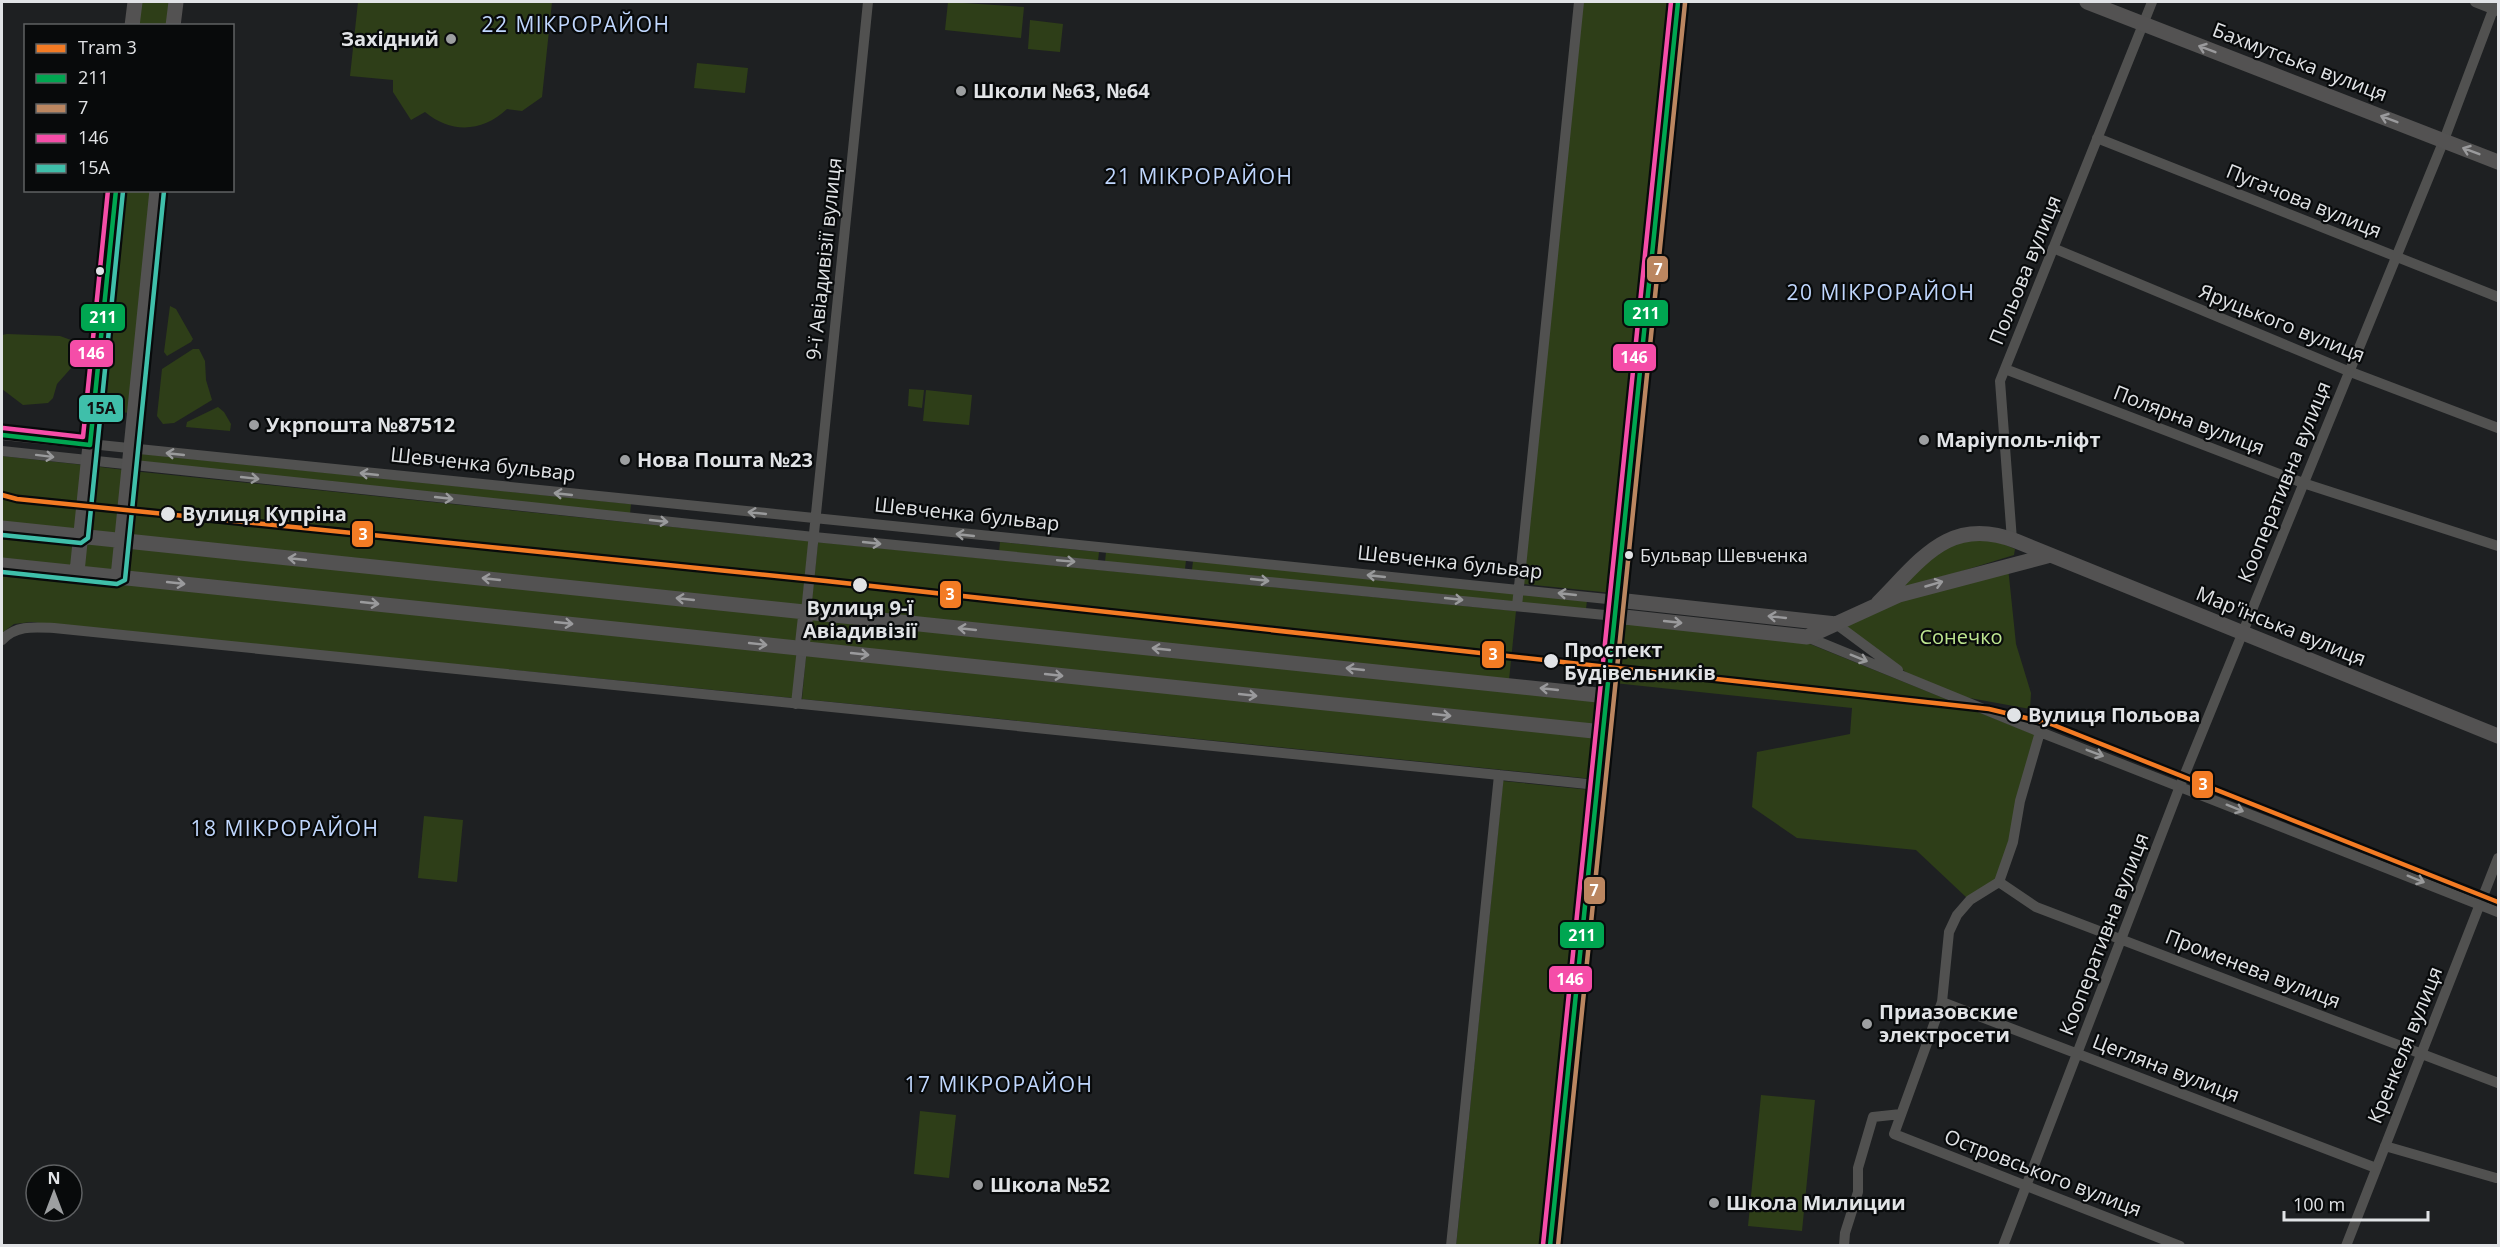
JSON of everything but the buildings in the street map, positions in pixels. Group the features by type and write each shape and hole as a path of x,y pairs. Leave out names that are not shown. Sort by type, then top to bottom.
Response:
{"main road":[{"path":"132,24 135,2"},
{"path":"174,24 176,2"},
{"path":"1550,1245 1678,2"},
{"name":"Бахмутська вулиця","path":"2087,2 2499,162"},
{"path":"77,572 116,192"},
{"path":"118,577 157,192"},
{"path":"2,528 1607,696"},
{"name":"Мар'їнська вулиця","path":"1878,603 1930,551 1944,541 1970,532 1987,533 2012,540 2499,736"},
{"path":"1807,637 1878,603 1945,581 2047,556"},
{"path":"2,565 1603,732"},
{"name":"Шевченка бульвар","path":"1617,600 1836,624"},
{"path":"802,648 806,612"},
{"name":"Шевченка бульвар","path":"1615,616 1807,637"}],"street":[{"name":"9-ї Авіадивізії вулиця","path":"806,612 868,2"},
{"path":"1517,606 1579,2"},
{"name":"Польова вулиця","path":"2012,540 2000,381 2152,2"},
{"path":"2475,2 2496,7"},
{"name":"Кооперативна вулиця","path":"2003,1245 2181,786 2496,7"},
{"name":"Пугачова вулиця","path":"2097,138 2499,297"},
{"name":"Яруцького вулиця","path":"2053,248 2348,371 2499,429"},
{"name":"Полярна вулиця","path":"2005,369 2303,483 2499,546"},
{"name":"Шевченка бульвар","path":"2,435 1617,600"},
{"name":"Шевченка бульвар","path":"2,452 814,537 1615,616"},
{"path":"633,518 635,501"},
{"path":"995,555 997,538"},
{"name":"Шевченка бульвар","path":"1836,624 1910,679"},
{"path":"2,640 14,630 23,627 54,628 1597,785"},
{"name":"Шевченка бульвар","path":"1807,637 2040,732 2499,912"},
{"path":"796,704 802,648"},
{"path":"1844,1245 1845,1233 1858,1192 1858,1168 1873,1117 1901,1114 1942,1002 1949,932 1957,915 1970,900 1999,882 2013,842 2020,801 2040,732"},
{"path":"1451,1245 1499,775"},
{"name":"Кренкеля вулиця","path":"2346,1245 2499,858"},
{"name":"Променева вулиця","path":"1999,882 2036,907 2499,1083"},
{"name":"Цегляна вулиця","path":"1942,1002 2376,1168"},
{"name":"Островського вулиця","path":"1901,1114 1894,1134 2180,1245"},
{"path":"2385,1146 2496,1178"}],"green space":[{"path":"139,2 171,2 169,24 137,24"},
{"name":"Західний","path":"358,2 552,2 542,97 522,111 507,109 487,123 477,126 455,127 425,112 411,120 393,92 393,80 350,76"},
{"path":"948,2 1024,7 1021,38 945,30"},
{"path":"1583,2 1673,2 1612,593 1523,584"},
{"path":"1030,20 1063,24 1060,52 1028,49"},
{"path":"697,63 748,68 745,93 694,88"},
{"path":"120,192 152,192 130,413 98,410"},
{"path":"170,306 176,309 193,339 167,356 164,352"},
{"path":"2,335 60,336 71,340 72,367 57,384 53,398 48,403 23,405 2,389"},
{"path":"193,349 199,349 205,361 206,380 212,400 174,423 163,424 157,416 162,369"},
{"path":"909,389 924,390 922,408 908,406"},
{"path":"926,390 972,395 969,425 923,421"},
{"path":"218,407 231,424 230,431 186,427 187,422"},
{"path":"134,453 631,504 630,514 133,462"},
{"path":"2,456 84,465 77,530 2,522"},
{"path":"92,466 125,470 119,535 85,531"},
{"path":"132,471 809,541 802,606 126,535"},
{"path":"2,533 76,540 73,567 2,560"},
{"path":"1987,537 2015,549 2014,555 1897,591 1946,545"},
{"path":"85,541 117,545 115,571 82,568"},
{"path":"818,542 1516,611 1509,680 811,607"},
{"path":"1000,542 1099,552 1098,561 999,552"},
{"path":"125,546 801,616 798,643 122,572"},
{"path":"1106,552 1186,560 1185,569 1105,562"},
{"path":"1193,561 1514,592 1513,602 1192,570"},
{"name":"Сонечко","path":"2008,567 2016,644 2031,693 2030,709 1964,697 1911,676 1842,624 1880,605"},
{"path":"2,570 797,653 793,698 31,622 14,624 2,633"},
{"path":"1522,593 1587,600 1586,609 1521,603"},
{"path":"810,617 1601,700 1598,727 807,644"},
{"path":"1620,622 1805,642 2035,735 2010,841 1996,880 1967,898 1916,850 1797,838 1752,807 1757,752 1850,734 1852,708 1614,683"},
{"path":"806,654 1597,737 1593,779 802,699"},
{"path":"1503,781 1591,790 1545,1245 1456,1246"},
{"path":"424,816 463,820 457,882 418,878"},
{"path":"1761,1095 1815,1100 1802,1231 1748,1226"},
{"path":"920,1111 956,1115 949,1178 914,1174"}],"tram line":[{"name":"3","path":"2,495 17,499 826,581 1989,709 2051,724 2498,902"}],"transit line":[{"name":"146","path":"1543,1245 1671,2"},
{"name":"211","path":"1550,1246 1678,2"},
{"name":"7","path":"1558,1246 1685,3"},
{"name":"146","path":"3,428 83,437 108,192"},
{"name":"211","path":"90,445 116,192"},
{"name":"15А","path":"2,535 81,543 88,538 123,192"},
{"name":"15А","path":"2,572 117,584 125,580 164,192"},
{"name":"211","path":"2,435 90,445"}],"place":[{"name":"Західний","path":"451,39"},
{"name":"Школи №63, №64","path":"961,91"},
{"name":"Укрпошта №87512","path":"254,425"},
{"name":"Маріуполь-ліфт","path":"1924,440"},
{"name":"Нова Пошта №23","path":"625,460"},
{"name":"Вулиця Купріна","path":"168,514"},
{"name":"Бульвар Шевченка","path":"1629,555"},
{"name":"Вулиця 9-ї Авіадивізії","path":"860,585"},
{"name":"Проспект Будівельників","path":"1551,661"},
{"name":"Вулиця Польова","path":"2014,715"},
{"name":"Приазовские электросети","path":"1867,1024"},
{"name":"Школа №52","path":"978,1185"},
{"name":"Школа Милиции","path":"1714,1203"}],"district":[{"name":"22 МІКРОРАЙОН","path":"576,25"},
{"name":"21 МІКРОРАЙОН","path":"1199,177"},
{"name":"20 МІКРОРАЙОН","path":"1881,293"},
{"name":"18 МІКРОРАЙОН","path":"285,829"},
{"name":"17 МІКРОРАЙОН","path":"999,1085"}]}
